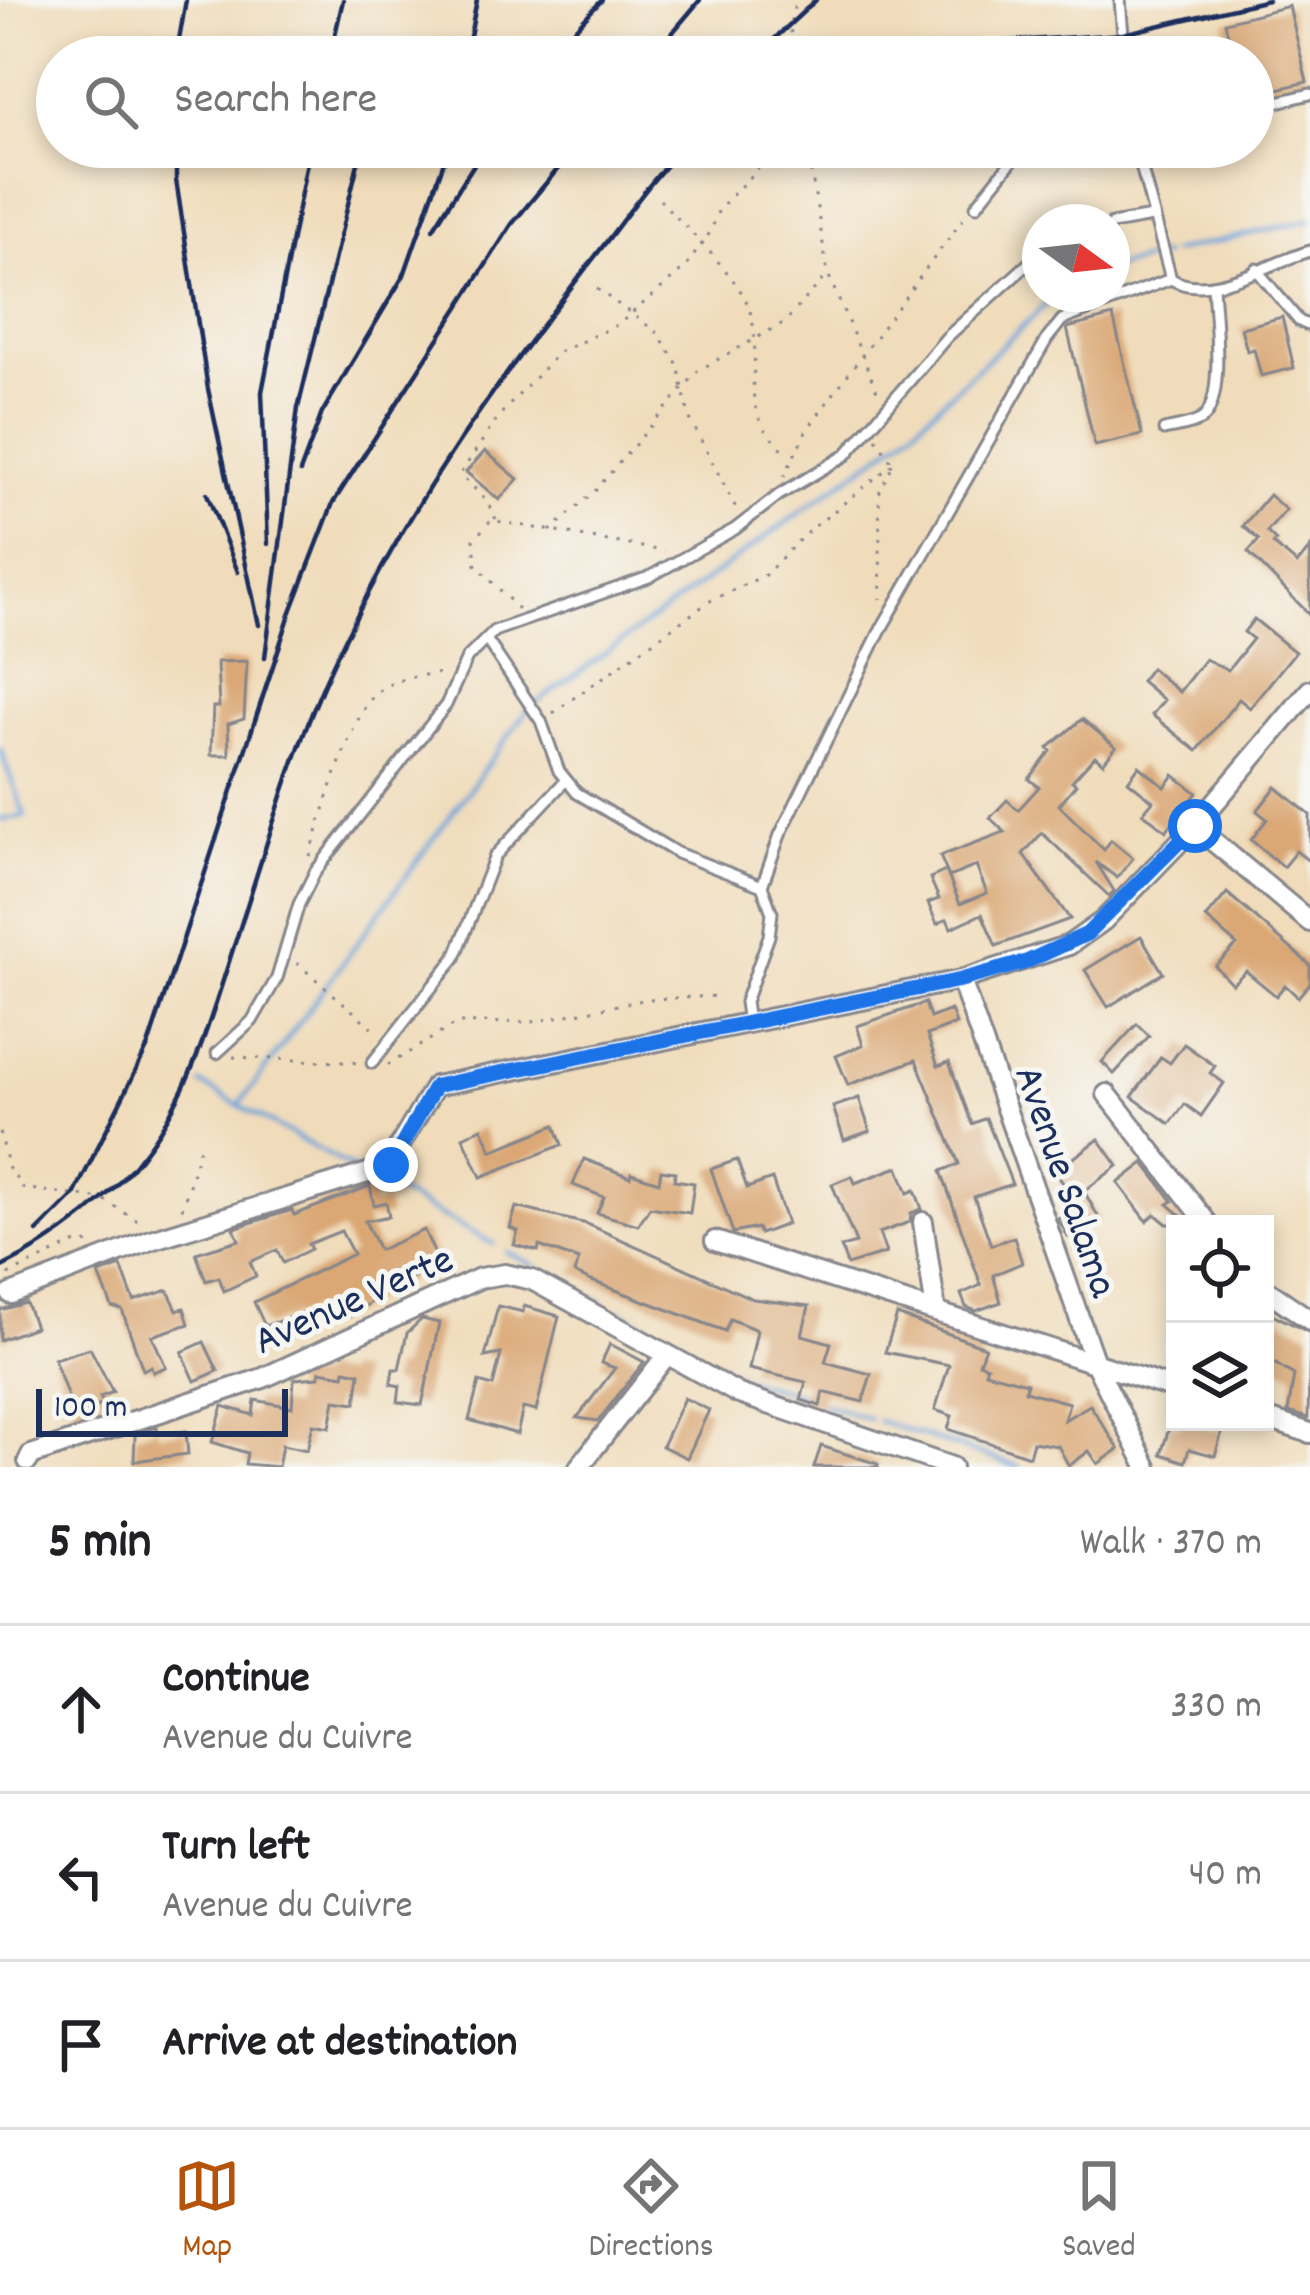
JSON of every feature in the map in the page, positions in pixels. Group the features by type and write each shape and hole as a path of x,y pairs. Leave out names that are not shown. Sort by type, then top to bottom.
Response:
{"street":[{"path":"11,1294 151,1240 394,1162 435,1086 961,980 1026,962 1087,934 1195,826 1310,690"},
{"path":"1195,826 1310,922"},
{"name":"Avenue Salama","path":"961,980 1095,1363 1147,1467"},
{"path":"1107,1094 1201,1215"},
{"path":"922,1222 936,1312"},
{"path":"715,1241 1166,1386"},
{"name":"Avenue Verte","path":"50,1467 28,1461 31,1455 263,1378 480,1278 505,1274 532,1280 666,1356"},
{"path":"1274,1295 1310,1320"},
{"path":"579,1467 666,1356 739,1394 952,1467"},
{"path":"1274,1421 1310,1433"}],"lane":[{"path":"1120,0 1123,36"},
{"path":"1274,103 1310,94"},
{"path":"976,206 1006,168"},
{"path":"1141,168 1171,279"},
{"path":"1130,221 1152,217"},
{"path":"748,1023 745,1002 770,936 772,913 762,886 780,835 880,631 1017,387 1062,320 1171,279 1186,286 1213,285 1310,250"},
{"path":"217,1053 252,1021 287,954 298,904 315,872 446,705 467,658 494,631 649,577 846,455 886,414 947,337 1022,269"},
{"path":"1256,269 1299,321 1310,326"},
{"path":"1164,430 1196,422 1210,406 1216,382 1213,285"},
{"path":"486,639 541,722 565,782 626,826 677,853 762,886"},
{"path":"372,1063 454,958 495,856 565,782"}],"path":[{"path":"791,36 796,0"},
{"path":"496,519 486,500 460,474 500,416 559,352 619,324 685,268 719,208 758,168"},
{"path":"811,168 828,274 886,414"},
{"path":"660,200 748,304 754,338 753,410 770,440 790,454"},
{"path":"779,495 790,454 953,226 976,206"},
{"path":"550,531 596,491 699,370 784,322 828,274"},
{"path":"597,289 658,333 684,386 689,418 744,521"},
{"path":"871,431 893,464"},
{"path":"880,631 878,504 893,464"},
{"path":"541,722 710,602 765,575 804,536 893,464"},
{"path":"534,617 501,596 476,565 474,539 485,523 496,519 696,552"},
{"path":"298,904 326,801 350,739 376,692 414,675 446,673 467,658"},
{"path":"287,954 390,1043"},
{"path":"217,1053 249,1060 382,1067 404,1060 458,1023 533,1022 648,999 719,996"},
{"path":"0,1132 9,1169 23,1187 102,1199 143,1224 151,1240"},
{"path":"173,1233 201,1144"}],"building":[{"path":"1289,6 1307,82 1274,90 1274,36 1228,36 1225,22"},
{"path":"1113,316 1142,435 1095,446 1067,328"},
{"path":"1282,317 1294,368 1261,376 1254,349 1247,351 1241,328"},
{"path":"485,451 518,479 499,500 466,472"},
{"path":"1269,495 1286,510 1267,532 1276,541 1273,544 1297,564 1310,548 1310,615 1248,552 1259,540 1243,526"},
{"path":"1254,619 1295,652 1250,708 1239,699 1197,751 1152,715 1164,700 1141,681 1151,668 1179,692 1205,659 1228,670 1253,639 1244,632"},
{"path":"247,661 244,719 228,724 229,755 211,755 213,707 219,707 217,662"},
{"path":"1082,719 1116,747 1103,763 1095,756 1072,781 1076,784 1059,805 1104,850 1111,840 1133,858 1117,878 1096,862 1114,891 1109,896 1042,833 1023,854 1070,919 996,946 982,914 951,928 947,919 937,924 928,903 939,899 930,878 946,871 960,904 987,893 976,866 949,877 940,856 1005,832 990,818 1007,800 1018,810 1039,787 1029,779 1051,751 1048,748"},
{"path":"1139,766 1165,787 1174,775 1197,793 1166,831 1143,813 1153,801 1128,781"},
{"path":"1276,787 1310,815 1310,862 1296,851 1283,867 1251,840 1267,819 1257,811"},
{"path":"1227,893 1310,965 1310,983 1298,997 1285,985 1276,996 1246,971 1232,984 1215,966 1237,945 1206,918"},
{"path":"1141,936 1163,973 1108,1007 1085,970"},
{"path":"925,1003 930,1018 951,1010 956,1024 927,1035 938,1066 949,1062 972,1124 986,1118 1012,1184 974,1197 991,1245 1014,1237 1022,1263 993,1275 1001,1302 976,1311 966,1307 961,1294 981,1285 941,1171 959,1164 916,1060 848,1085 836,1056 863,1045 857,1026"},
{"path":"1137,1024 1149,1036 1114,1074 1102,1062"},
{"path":"1184,1044 1215,1066 1210,1073 1224,1083 1201,1116 1185,1104 1170,1124 1132,1097 1161,1057 1170,1063"},
{"path":"859,1098 870,1131 844,1140 833,1107"},
{"path":"555,1125 562,1145 481,1177 463,1137 482,1128 492,1151"},
{"path":"1099,1139 1118,1166 1084,1191 1100,1220 1068,1237 1058,1218 1080,1206 1055,1172"},
{"path":"584,1159 630,1177 631,1173 659,1182 661,1170 675,1172 674,1180 694,1183 690,1213 650,1207 638,1225 597,1213 604,1197 573,1185"},
{"path":"737,1160 747,1188 772,1179 787,1224 760,1234 757,1228 733,1233 711,1169"},
{"path":"1144,1163 1173,1201 1168,1204 1181,1215 1166,1215 1166,1223 1155,1214 1147,1221 1118,1183"},
{"path":"898,1167 908,1193 915,1190 922,1209 911,1213 910,1222 879,1233 886,1253 847,1265 841,1247 856,1243 832,1184 852,1176 855,1183"},
{"path":"370,1186 374,1205 386,1202 389,1216 365,1221 379,1250 424,1230 440,1266 397,1285 350,1316 342,1299 265,1326 254,1302 353,1254 341,1231 308,1244 311,1249 283,1263 277,1250 250,1262 256,1276 224,1291 219,1277 206,1281 196,1253 239,1240 234,1228 292,1210 294,1215"},
{"path":"516,1207 587,1224 753,1299 809,1306 802,1335 831,1343 825,1362 871,1374 863,1402 823,1392 820,1406 801,1400 806,1382 749,1369 757,1330 730,1319 725,1331 574,1273 579,1260 539,1246 538,1251 514,1245 518,1231 510,1228"},
{"path":"121,1266 134,1301 168,1290 177,1310 184,1308 189,1324 152,1336 166,1367 153,1372 151,1366 143,1370 122,1310 112,1307 99,1274"},
{"path":"26,1303 35,1327 0,1340 0,1310"},
{"path":"498,1306 523,1312 524,1306 559,1316 536,1411 523,1408 517,1434 469,1420 479,1382 493,1386 501,1354 485,1357"},
{"path":"897,1315 985,1347 979,1363 987,1366 985,1372 1027,1383 1025,1391 1069,1403 1064,1420 1090,1405 1119,1449 1098,1464 1089,1451 1069,1466 1058,1446 1033,1442 1029,1456 948,1429 952,1416 935,1410 949,1365 885,1352"},
{"path":"1274,1315 1310,1333 1308,1418 1288,1412 1294,1375 1274,1363"},
{"path":"422,1319 439,1323 422,1405 398,1402 400,1386 391,1384 393,1369 399,1369 407,1333"},
{"path":"204,1342 218,1371 195,1381 182,1352"},
{"path":"610,1344 644,1362 598,1421 577,1418 615,1368 601,1363"},
{"path":"90,1348 113,1392 100,1397 103,1404 75,1416 54,1359"},
{"path":"345,1370 360,1373 356,1403 335,1400 330,1427 313,1424 307,1450 282,1445 278,1467 245,1464 247,1453 212,1442 223,1406 253,1415 255,1400 292,1407 294,1379 319,1377 320,1371 344,1375"},
{"path":"684,1398 709,1410 687,1458 662,1446"},
{"path":"157,1427 158,1434 186,1431 188,1454 134,1461 135,1435"},
{"path":"1168,1431 1222,1431 1215,1456 1189,1449 1185,1462 1161,1454"},
{"path":"821,1446 878,1464 878,1467 814,1467"}],"waterway":[{"path":"1172,252 1310,220"},
{"path":"1130,263 1163,255"},
{"path":"239,1105 528,709 903,438 1038,312"},
{"path":"0,749 25,816 0,820"},
{"path":"201,1084 353,1169"},
{"path":"374,1180 494,1244"},
{"path":"507,1252 535,1266"},
{"path":"542,1270 585,1293"},
{"path":"595,1298 604,1304"},
{"path":"619,1311 646,1325"},
{"path":"659,1334 669,1340"},
{"path":"674,1341 742,1378 801,1395"},
{"path":"823,1404 869,1419"},
{"path":"878,1421 1019,1467"}],"railway":[{"path":"180,36 186,0"},
{"path":"335,36 343,0"},
{"path":"470,36 477,0"},
{"path":"568,36 602,0"},
{"path":"670,36 700,0"},
{"path":"777,36 816,0"},
{"path":"1091,36 1123,34 1268,0"},
{"path":"176,168 208,389 259,625"},
{"path":"268,544 262,392 306,168"},
{"path":"265,657 298,408 357,168"},
{"path":"300,472 322,413 404,275 442,168"},
{"path":"433,229 472,168"},
{"path":"37,1232 74,1195 148,1046 290,614 333,503 512,224 559,168"},
{"path":"0,1268 41,1245 99,1202 132,1168 176,1103 208,1027 311,716 370,589 485,403 664,168"},
{"path":"207,494 238,572"}],"route":[{"path":"391,1165 435,1086 961,980 1046,955 1103,921 1195,826"}]}
